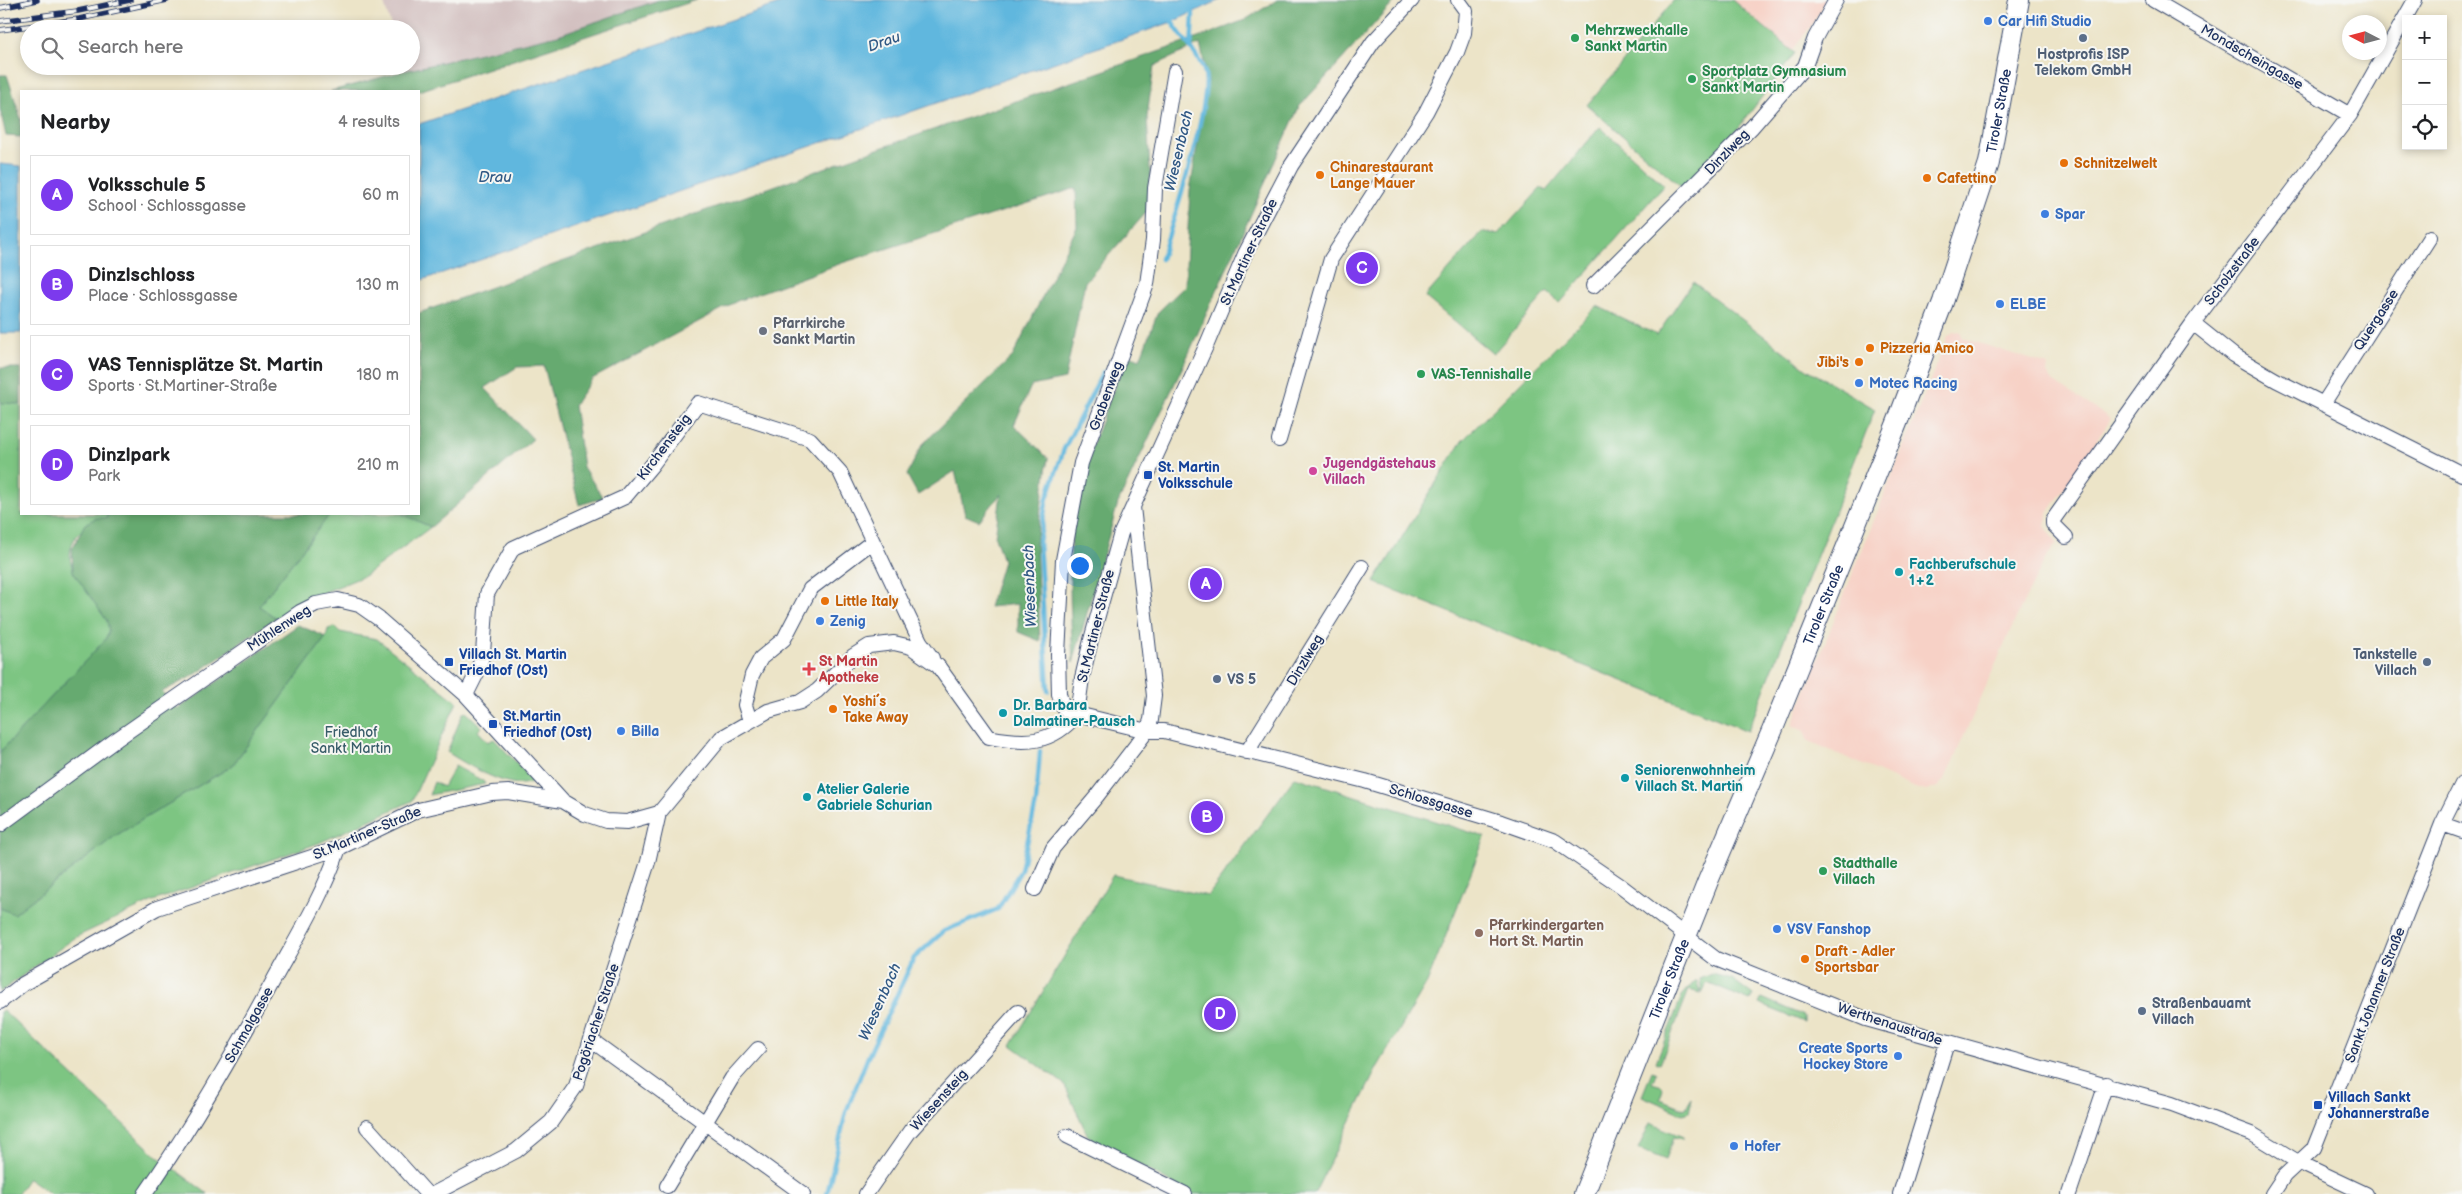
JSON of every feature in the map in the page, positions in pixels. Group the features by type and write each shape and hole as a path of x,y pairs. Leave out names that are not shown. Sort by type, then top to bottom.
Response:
{"main road":[{"name":"Tiroler Straße","path":"1584,1194 1687,935 1891,439 1943,302 1989,163 2019,0"}],"street":[{"name":"St.Martiner-Straße","path":"1075,717 1097,614 1121,532 1207,344 1245,254 1290,166 1373,42 1412,0"},
{"path":"1279,440 1331,259 1426,112 1458,52 1464,33 1466,11 1458,0"},
{"name":"Dinzlweg","path":"1593,286 1745,134 1805,66 1814,38 1836,0"},
{"name":"Scholzstraße","path":"2066,537 2053,524 2053,520 2193,323 2350,115 2415,0"},
{"name":"Mondscheingasse","path":"2159,3 2350,115"},
{"name":"Grabenweg","path":"1075,717 1064,707 1059,694 1058,654 1065,552 1081,463 1147,284 1153,240 1155,188 1175,71"},
{"name":"Quergasse","path":"2323,404 2430,237"},
{"path":"2193,323 2234,355 2323,404 2462,474"},
{"name":"Kirchensteig","path":"466,695 477,673 483,654 487,594 513,548 625,497 652,465 698,403 810,439 840,472 920,640 938,666"},
{"path":"1035,888 1053,848 1097,796 1147,731 1152,720 1154,696 1133,507"},
{"path":"750,721 745,705 752,675 761,658 784,639 810,589 872,542"},
{"name":"Dinzlweg","path":"1247,752 1362,567"},
{"name":"Mühlenweg","path":"0,825 180,695 300,612 316,604 338,600 359,605 380,619 466,695 563,802"},
{"path":"659,813 721,738 768,711 800,702 817,691 853,656 869,646 894,643 911,647 938,666 989,737 1033,742 1056,732 1075,717"},
{"name":"Schlossgasse","path":"1075,717 1147,731 1164,731 1365,782 1501,822 1555,841 1621,886 1687,935"},
{"name":"Sankt Johanner Straße","path":"2272,1194 2284,1176 2314,1148 2442,824 2462,784"},
{"name":"St.Martiner-Straße","path":"0,1002 23,984 157,908 339,848 418,810 492,793 522,793 563,802 584,814 606,822 627,822 659,813"},
{"name":"Pogöriacher Straße","path":"433,1194 516,1151 551,1122 576,1086 648,862 659,813"},
{"path":"2442,824 2462,831"},
{"name":"Schmalgasse","path":"145,1194 173,1155 234,1054 327,883 339,848"},
{"name":"Werthenaustraße","path":"1687,935 1716,959 1866,1019 2106,1084 2172,1104 2252,1134 2298,1162 2366,1194"},
{"name":"Wiesensteig","path":"866,1194 910,1131 1018,1012"},
{"path":"590,1040 803,1194"},
{"path":"1900,1194 1947,1042"},
{"path":"667,1186 732,1078 758,1049"},
{"path":"2069,1194 2106,1084"},
{"path":"366,1127 427,1194"},
{"path":"1066,1136 1185,1194"}],"shaded area":[{"path":"383,0 659,0 558,35 420,69 420,20 389,20"},
{"path":"1732,0 1826,0 1813,23 1792,51"},
{"path":"1960,331 1963,338 2048,365 2047,373 2051,380 2111,419 2048,513 2045,526 2057,543 2044,561 2017,616 1945,779 1937,787 1926,791 1915,788 1807,740 1805,731 1792,725 1948,336"}],"green space":[{"path":"659,0 697,0 420,91 335,90 389,75 420,75 420,67 558,35"},
{"path":"1277,0 1396,0 1299,107 1184,364 1118,503 1073,663 1070,591 1071,543 1077,496 1083,473 1127,354 1140,359 1158,312 1185,286 1190,190 1208,81 1200,44 1154,66 1147,117 1152,206 1085,282 1065,379 1031,386 1014,425 1048,458 1036,543 1040,641 1018,632 1018,604 989,607 1003,561 995,537 1001,494 979,521 965,515 955,471 918,495 907,475 922,445 1013,356 1077,227 1076,188 842,263 737,301 592,379 574,405 583,467 603,498 579,505 544,366 517,367 485,388 533,439 431,527 404,515 420,515 420,313 1245,20"},
{"name":"Sportplatz Gymnasium Sankt Martin","path":"1674,0 1732,0 1795,53 1740,126 1684,189 1587,105"},
{"path":"0,75 7,75 20,116 20,137 6,136 0,109"},
{"path":"1600,127 1664,185 1560,303 1547,292 1493,354 1425,297 1482,232 1499,234 1541,188 1546,191"},
{"path":"1693,282 1807,369 1875,409 1748,731 1374,582 1462,441 1597,306 1657,335"},
{"path":"0,368 20,368 20,404 0,403"},
{"path":"0,403 20,404 20,515 107,515 107,518 79,532 71,547 70,559 80,581 102,611 108,624 108,633 105,640 0,752"},
{"path":"107,515 329,515 259,606 276,618 196,674 162,692 178,709 298,625 326,637 232,766 115,836 14,914 0,908 0,752 105,640 109,631 107,621 73,572 72,549 85,524 96,518 107,518"},
{"path":"329,515 404,515 431,527 364,576 325,592 276,618 259,606"},
{"name":"Friedhof Sankt Martin","path":"335,627 340,632 377,639 457,702 412,801 319,843 153,901 76,937 0,992 0,908 14,914 115,836 232,766 326,637 328,629"},
{"path":"466,712 482,727 478,731 488,742 494,739 530,777 531,782 522,784 500,780 447,752 463,713"},
{"path":"455,766 483,781 485,784 429,795 434,782 443,787"},
{"path":"1295,777 1485,837 1427,983 1377,1068 1314,1194 1191,1194 1088,1136 1064,1084 1011,1045 1113,875 1208,896"},
{"path":"1712,974 1732,979 1753,995 1750,1001 1707,983 1702,993 1700,979"},
{"path":"1697,981 1700,993 1689,990 1660,1064 1656,1062 1682,996"},
{"path":"1762,998 1804,1016 1804,1022 1759,1004"},
{"path":"3,1010 158,1157 208,1194 51,1194 28,1178 17,1194 0,1194 0,1012"},
{"path":"1652,1071 1656,1073 1652,1083 1662,1086 1663,1089 1660,1099 1685,1109 1692,1098 1689,1112 1683,1114 1642,1096"},
{"path":"1650,1123 1683,1137 1683,1139 1673,1137 1666,1160 1638,1149"}],"water":[{"name":"Drau","path":"791,0 1220,0 1172,22 420,281 420,124"},
{"path":"0,164 20,166 20,333 0,333"}],"waterway":[{"name":"Wiesenbach","path":"1187,0 1193,14 1191,49"},
{"name":"Wiesenbach","path":"1161,259 1198,133 1206,84 1201,64 1172,22 1171,17"},
{"name":"Wiesenbach","path":"1048,691 1039,542 1047,498 1064,449 1103,372"},
{"name":"Wiesenbach","path":"827,1194 846,1112 867,1059 914,958 944,931 998,909 1021,870 1036,803 1040,751"}],"railway":[{"path":"0,8 37,0"},
{"path":"0,21 78,11 130,0"},
{"path":"72,20 167,0"},
{"path":"0,30 20,27"}],"place":[{"name":"Car Hifi Studio","path":"1988,21"},
{"name":"Mehrzweckhalle Sankt Martin","path":"1575,38"},
{"name":"Hostprofis ISP Telekom GmbH","path":"2083,38"},
{"name":"Sportplatz Gymnasium Sankt Martin","path":"1692,79"},
{"name":"Schnitzelwelt","path":"2064,163"},
{"name":"Chinarestaurant Lange Mauer","path":"1320,175"},
{"name":"Cafettino","path":"1927,178"},
{"name":"Spar","path":"2045,214"},
{"name":"VAS Tennisplätze St. Martin","path":"1362,268"},
{"name":"ELBE","path":"2000,304"},
{"name":"Pfarrkirche Sankt Martin","path":"763,331"},
{"name":"Pizzeria Amico","path":"1870,348"},
{"name":"Jibi's","path":"1859,362"},
{"name":"VAS-Tennishalle","path":"1421,374"},
{"name":"Motec Racing","path":"1859,383"},
{"name":"Jugendgästehaus Villach","path":"1313,471"},
{"name":"St. Martin Volksschule","path":"1148,475"},
{"name":"Fachberufschule 1+2","path":"1899,572"},
{"name":"Volksschule 5","path":"1206,584"},
{"name":"Little Italy","path":"825,601"},
{"name":"Zenig","path":"820,621"},
{"name":"Villach St. Martin Friedhof (Ost)","path":"449,662"},
{"name":"Tankstelle Villach","path":"2427,662"},
{"name":"St Martin Apotheke","path":"809,669"},
{"name":"VS 5","path":"1217,679"},
{"name":"Yoshi´s Take Away","path":"833,709"},
{"name":"Dr. Barbara Dalmatiner-Pausch","path":"1003,713"},
{"name":"St.Martin Friedhof (Ost)","path":"493,724"},
{"name":"Billa","path":"621,731"},
{"name":"Seniorenwohnheim Villach St. Martin","path":"1625,778"},
{"name":"Atelier Galerie Gabriele Schurian","path":"807,797"},
{"name":"Dinzlschloss","path":"1207,817"},
{"name":"Stadthalle Villach","path":"1823,871"},
{"name":"VSV Fanshop","path":"1777,929"},
{"name":"Pfarrkindergarten Hort St. Martin","path":"1479,933"},
{"name":"Draft - Adler Sportsbar","path":"1805,959"},
{"name":"Straßenbauamt Villach","path":"2142,1011"},
{"name":"Dinzlpark","path":"1220,1014"},
{"name":"Create Sports Hockey Store","path":"1898,1056"},
{"name":"Villach Sankt Johannerstraße","path":"2318,1105"},
{"name":"Hofer","path":"1734,1146"}]}
